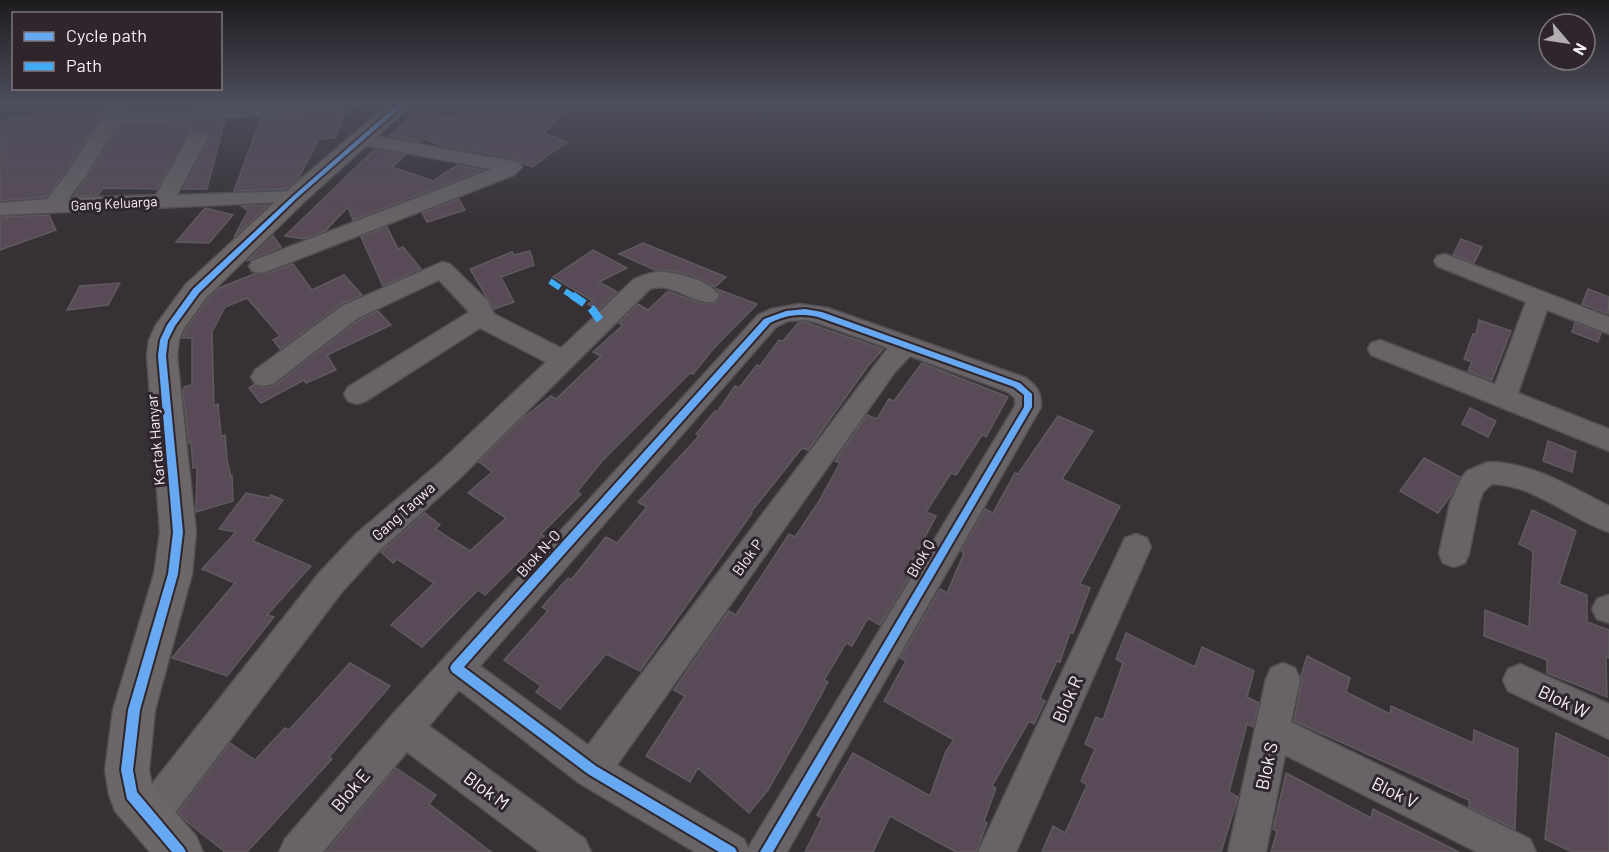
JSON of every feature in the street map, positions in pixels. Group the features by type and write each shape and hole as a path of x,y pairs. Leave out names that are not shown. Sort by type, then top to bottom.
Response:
{"street":[{"name":"Gang Keluarga","path":"53,205 78,173 96,143"},
{"path":"163,201 194,143"},
{"name":"Kartak Hanyar","path":"180,852 131,795 127,770 134,710 173,574 178,532 162,356 164,340 171,325 205,281 295,197 361,143"},
{"path":"260,266 512,167 380,143"},
{"name":"Gang Keluarga","path":"53,205 295,197"},
{"path":"0,209 53,205"},
{"path":"1445,261 1609,326"},
{"path":"264,376 350,312 442,269 480,307 482,316 534,346 566,360"},
{"name":"Gang Taqwa","path":"149,817 305,613 330,584 368,543 448,472 642,284 651,280 668,280 684,284 707,295"},
{"path":"1503,398 1539,299"},
{"name":"Blok N-O","path":"412,718 767,321 780,314 799,310 819,314 904,346"},
{"path":"357,394 482,316"},
{"name":"Blok P","path":"592,770 886,366 904,346"},
{"name":"Blok Q","path":"766,852 1028,407 1028,394 1017,386 904,346"},
{"path":"1380,350 1609,440"},
{"path":"1454,554 1470,488 1478,477 1496,471 1525,479 1609,520"},
{"name":"Blok R","path":"998,852 1136,547"},
{"path":"451,674 592,770 731,852"},
{"name":"Blok S","path":"1247,852 1283,679"},
{"name":"Blok W","path":"1520,680 1609,722"},
{"name":"Blok E","path":"298,852 412,718"},
{"name":"Blok M","path":"412,718 572,852"},
{"name":"Blok V","path":"1273,731 1517,852"}],"building":[{"path":"0,143 83,143 67,170 46,197 0,201"},
{"path":"108,143 184,143 157,189 103,188 98,195 74,196"},
{"path":"207,143 219,143 207,189 183,189"},
{"path":"252,143 317,143 298,179 286,189 234,191"},
{"path":"434,143 566,143 532,167 508,157"},
{"path":"374,150 406,155 392,167 433,181 457,165 483,170 353,220 348,207 325,231 304,239 285,236"},
{"path":"459,199 465,210 427,222 422,213"},
{"path":"269,205 234,237 248,211 241,206"},
{"path":"205,208 233,215 209,243 176,242"},
{"path":"49,215 56,230 0,250 0,217"},
{"path":"387,227 398,249 403,247 421,269 383,286 361,237"},
{"path":"273,236 281,247 247,261"},
{"path":"1461,239 1482,247 1474,263 1453,255"},
{"path":"643,243 726,277 715,287 692,275 655,270 619,254"},
{"path":"593,250 627,268 599,282 617,292 598,310 588,304 593,301 553,277"},
{"path":"530,251 534,265 501,277 514,302 494,309 470,269 512,252 514,255"},
{"path":"293,264 312,290 344,275 362,295 341,304 280,349 273,340 280,336 247,298 225,307 212,332 214,406 218,404 221,436 225,435 227,460 232,476 233,501 196,512 197,467 193,468 183,392 184,387 192,385 192,338 182,338 208,299 219,288 254,274 269,273"},
{"path":"120,283 108,305 67,310 80,286"},
{"path":"717,289 757,304 714,348 693,374 690,373 602,461 577,492 581,494 541,534 544,536 485,595 478,590 422,647 391,625 434,583 397,559 393,563 381,552 425,513 440,525 435,529 470,551 506,518 468,493 492,472 479,462 522,419 551,396 556,399 601,356 593,352 623,325 619,323 638,304 648,310 668,291 699,303 715,303 721,295"},
{"path":"1588,289 1609,297 1608,314 1582,304"},
{"path":"378,311 391,325 327,355 336,370 306,383 304,380 261,403 249,388 253,385 264,388 274,386 359,320"},
{"path":"1479,320 1511,331 1492,380 1468,371 1472,362 1464,359 1473,334 1476,335"},
{"path":"805,322 883,349 868,366 808,450 802,448 751,512 640,671 606,654 560,709 536,692 541,686 504,660 548,611 542,607 568,578 571,580 606,537 617,543 647,507 638,502 699,436 696,434 715,411 717,412 735,386 739,388 757,365 760,366 779,340 783,341 798,323"},
{"path":"1575,323 1601,333 1598,342 1572,332"},
{"path":"922,363 1008,397 986,437 982,435 956,475 951,473 926,512 936,516 907,572 911,574 880,625 868,618 852,646 846,643 824,680 828,682 768,790 749,813 698,768 690,782 646,756 685,696 674,690 693,662 729,611 736,615 789,534 795,537 819,501 840,463 835,461 867,415 877,419 889,399 894,401"},
{"path":"1470,408 1496,421 1488,437 1462,424"},
{"path":"1058,416 1093,431 1062,479 1120,506 1080,584 1090,588 1073,633 1070,632 1060,662 1057,661 1040,698 1045,701 1034,724 1029,721 992,786 996,788 984,821 987,823 976,852 956,852 890,816 873,852 805,852 822,818 817,815 853,753 930,796 946,751 954,740 884,701 906,661 900,658 940,589 947,593 964,553 961,551 985,509 993,513 1015,473 1018,474"},
{"path":"1548,441 1576,452 1572,472 1543,461"},
{"path":"1424,458 1460,477 1452,494 1438,513 1400,491"},
{"path":"246,493 269,498 271,495 283,500 253,541 311,566 267,615 274,617 227,676 172,658 235,583 202,569 236,532 219,529"},
{"path":"1532,510 1576,531 1559,584 1587,595 1587,622 1609,630 1609,658 1606,656 1607,697 1547,673 1547,660 1484,636 1485,610 1529,627 1533,551 1519,544"},
{"path":"1126,633 1195,667 1202,647 1254,671 1247,697 1259,703 1253,727 1247,724 1229,792 1238,797 1221,852 1042,852 1053,826 1065,833 1087,785 1081,781 1095,749 1085,744 1096,717 1103,720 1123,663 1116,659"},
{"path":"1307,656 1350,678 1346,692 1390,714 1391,706 1473,743 1474,730 1518,749 1515,829 1469,807 1469,800 1294,721 1301,676"},
{"path":"350,663 390,686 329,757 332,759 247,852 225,852 186,821 178,812 230,743 255,760 285,728 289,730"},
{"path":"1556,733 1609,758 1609,852 1572,852 1545,839"},
{"path":"396,768 436,795 429,804 491,852 326,852"},
{"path":"1286,773 1371,818 1373,809 1459,852 1271,852 1277,831 1273,829"}],"marked path":[{"path":"550,281 591,308 603,324"}],"cycle path":[{"path":"180,852 131,795 127,770 134,710 173,574 178,532 162,356 164,340 171,325 196,291 295,197 357,143"},
{"path":"731,852 592,770 456,668 767,321 786,313 805,312 819,314 1017,385 1028,394 1028,407 766,852"}]}
